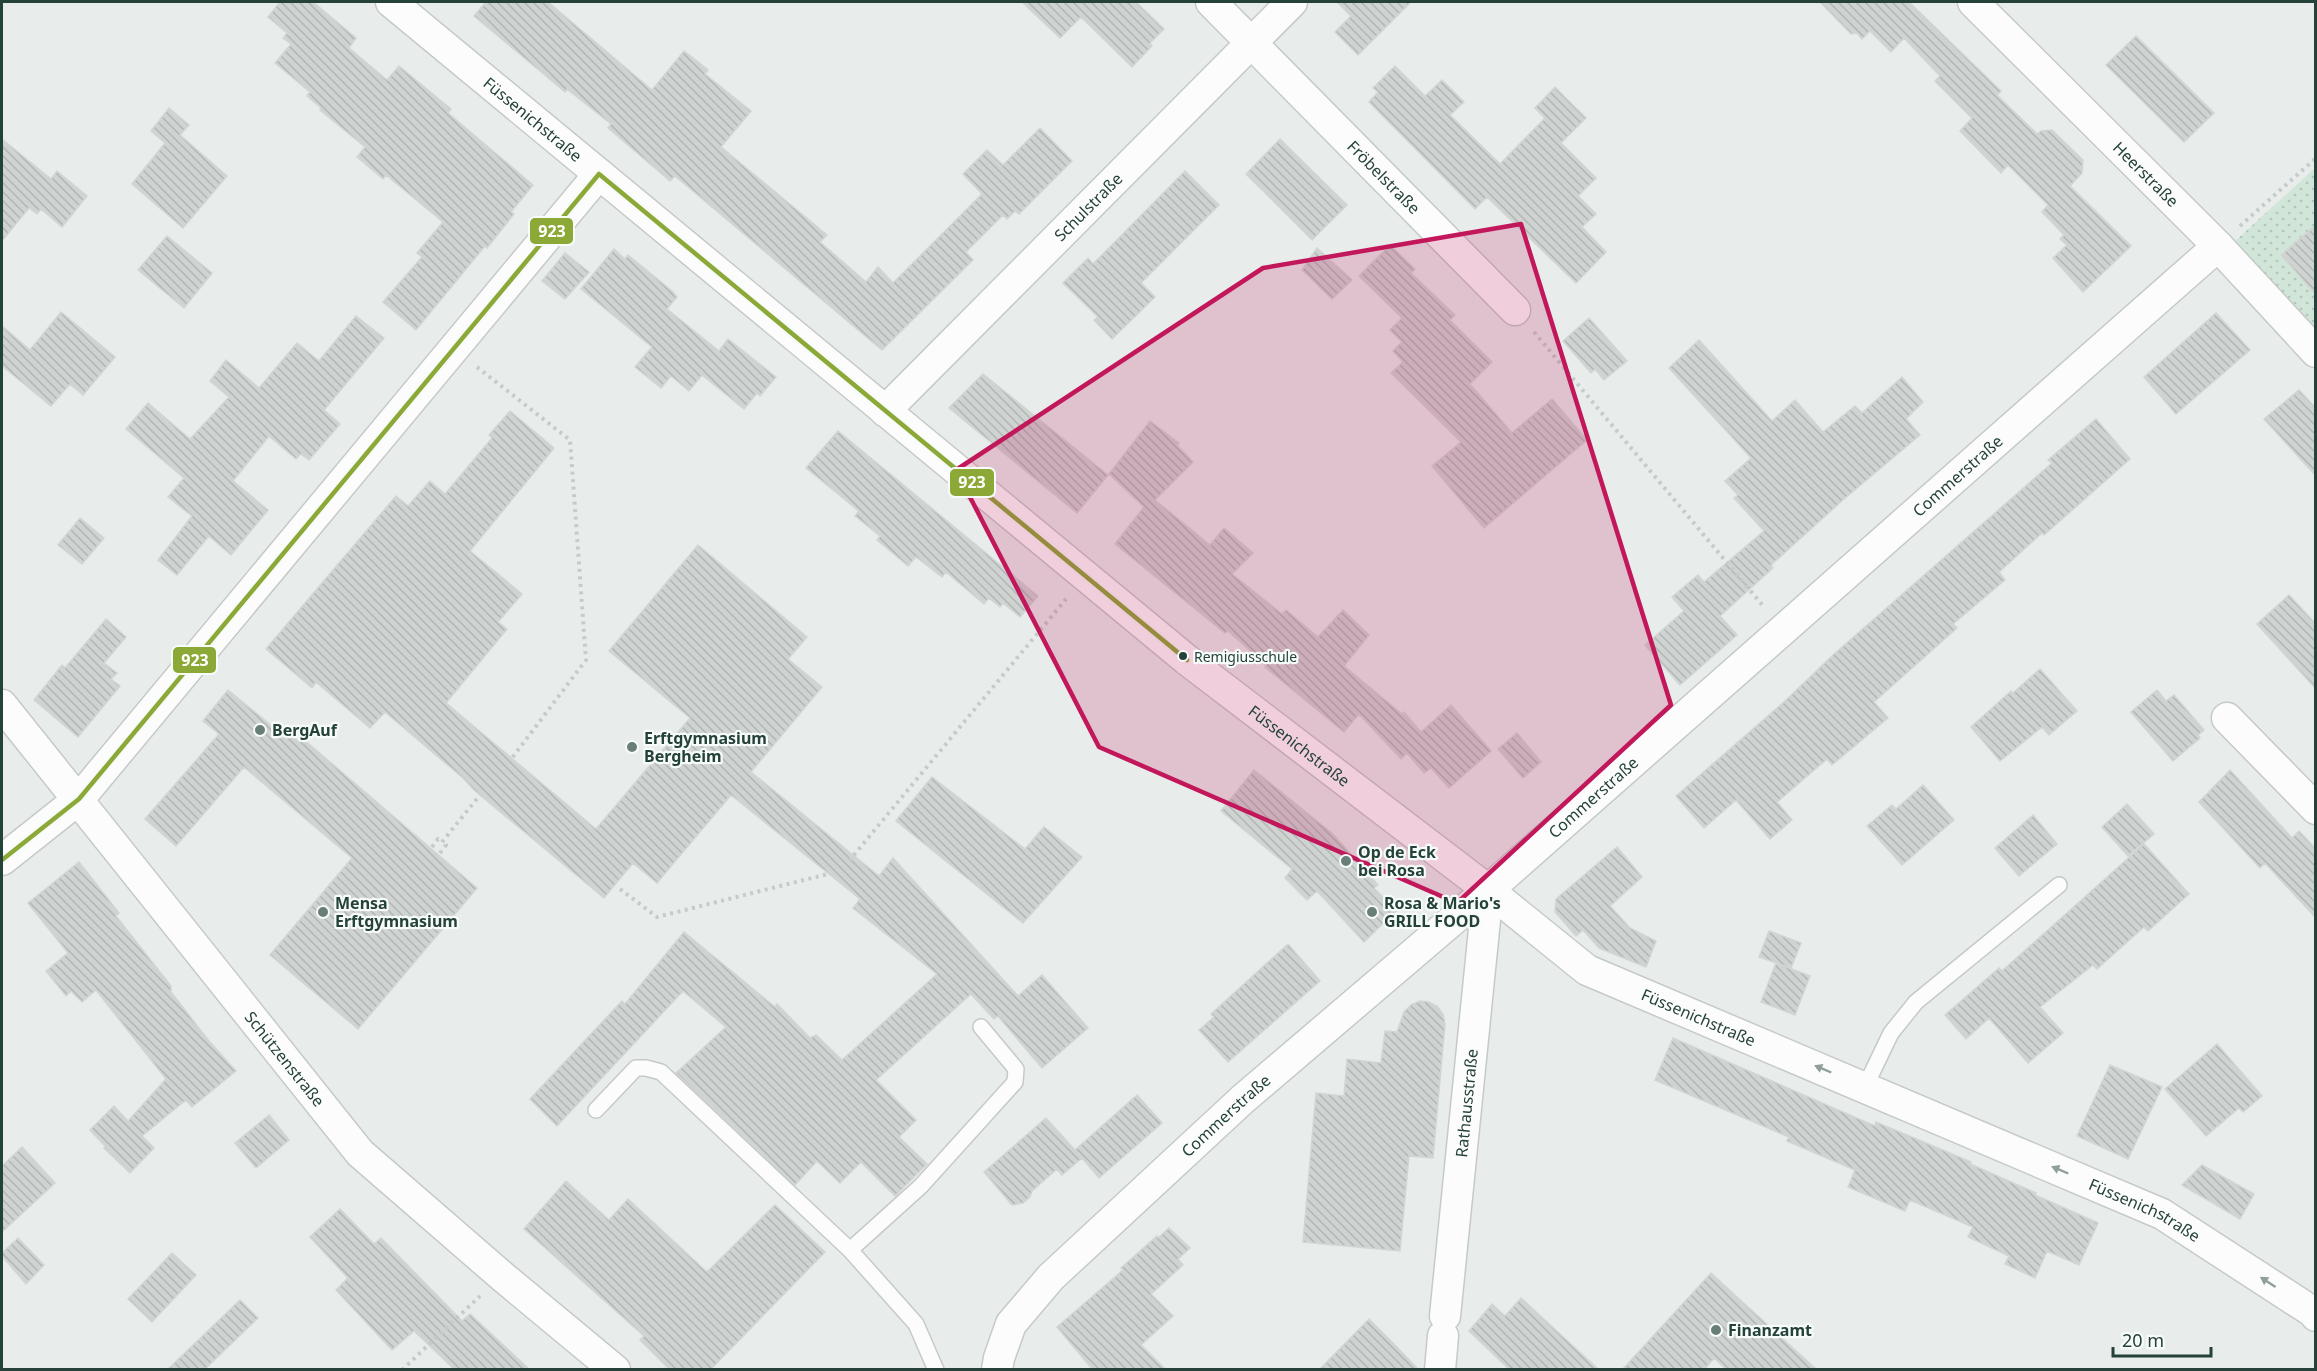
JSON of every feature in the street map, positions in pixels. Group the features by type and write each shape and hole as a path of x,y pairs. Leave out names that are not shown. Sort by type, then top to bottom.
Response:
{"street":[{"name":"Füssenichstraße","path":"391,2 1187,660 1488,890 1587,970 2162,1214 2316,1316"},
{"name":"Fröbelstraße","path":"1211,2 1515,310"},
{"name":"Schulstraße","path":"885,411 1292,2"},
{"name":"Heerstraße","path":"1973,2 2218,246 2316,352"},
{"path":"2,860 79,799 599,174"},
{"name":"Commerstraße","path":"997,1370 1011,1324 1051,1277 1243,1098 1488,890 2218,246"},
{"name":"Schützenstraße","path":"2,705 360,1153 615,1370"},
{"path":"2228,718 2315,809"},
{"name":"Rathausstraße","path":"1440,1370 1488,890"}],"lane":[{"path":"1865,1087 1891,1033 1916,1002 2058,885"},
{"path":"850,1250 921,1186 1015,1082 1016,1069 981,1027"},
{"path":"596,1110 636,1068 661,1072 850,1250 916,1324 936,1370"}],"path":[{"path":"2218,246 2316,158"},
{"path":"1515,310 1784,630"},
{"path":"453,348 570,440 586,660 512,758"},
{"path":"849,861 1086,575"},
{"path":"442,842 480,795"},
{"path":"432,847 438,839 446,845 440,853"},
{"path":"620,889 657,917 828,874"},
{"path":"402,1370 471,1303 503,1277"}],"highlighted area":[{"path":"1521,224 1671,705 1457,903 1099,747 956,470 1263,268"}],"green space":[{"path":"2315,168 2315,328 2234,242"}],"building":[{"path":"280,2 313,2 356,38 349,48 387,80 399,66 451,109 448,113 533,185 511,212 514,214 487,248 485,246 416,330 383,302 422,257 417,253 443,222 386,175 383,179 357,157 365,147 320,110 321,108 307,96 310,92 275,63 291,44 283,38 287,33 268,17"},
{"path":"486,2 548,2 652,90 684,51 708,70 705,74 751,111 721,147 827,235 820,242 866,282 878,267 893,283 982,194 963,174 987,150 1003,165 1040,128 1072,161 1019,214 1015,211 1007,219 1003,215 966,252 973,260 882,350 675,176 670,181 608,128 611,124 567,89 565,92 474,16"},
{"path":"1022,2 1136,2 1164,29 1132,67 1081,17 1060,38"},
{"path":"1337,2 1411,2 1358,55 1335,32 1351,16"},
{"path":"1820,2 1909,2 2001,91 1997,95 2037,134 2041,131 2052,130 2083,160 2082,173 2070,186 2131,246 2083,292 2053,258 2067,245 2060,239 2064,235 2042,212 2048,205 2008,165 2001,173 1960,131 1972,118 1935,81 1940,76 1904,38 1891,52 1870,31 1862,39 1857,33 1851,34"},
{"path":"2136,36 2214,113 2184,142 2106,65"},
{"path":"1395,66 1425,96 1442,80 1464,102 1450,115 1500,164 1545,118 1535,108 1555,87 1586,118 1561,143 1596,178 1578,196 1596,214 1582,227 1606,252 1576,283 1487,197 1475,209 1369,102 1378,92 1373,88"},
{"path":"169,108 189,125 180,135 227,176 183,228 132,184 165,143 151,131"},
{"path":"2,139 51,179 57,171 87,196 62,227 41,209 37,214 29,208 2,241"},
{"path":"1280,139 1347,205 1312,240 1246,174"},
{"path":"1185,171 1219,205 1141,283 1155,297 1112,339 1094,320 1098,317 1063,283 1088,258 1093,264"},
{"path":"2316,225 2316,295 2281,255"},
{"path":"167,236 212,273 184,308 138,270"},
{"path":"1390,245 1415,269 1411,273 1455,315 1450,320 1492,362 1470,384 1512,433 1552,399 1587,440 1484,528 1432,466 1461,442 1391,373 1403,362 1393,351 1402,342 1390,330 1402,318 1359,276"},
{"path":"1317,248 1352,280 1332,299 1302,270"},
{"path":"614,249 625,259 628,255 672,291 677,297 667,309 719,351 728,339 776,377 760,396 757,393 744,409 702,375 689,391 671,376 661,388 635,367 652,347 581,289"},
{"path":"565,253 589,272 565,299 542,281"},
{"path":"61,312 115,357 83,395 70,384 51,406 2,366 2,326 30,350"},
{"path":"2216,313 2250,350 2176,414 2144,377"},
{"path":"356,316 384,338 324,410 340,424 309,460 301,454 296,459 269,436 233,481 268,510 231,555 209,536 177,575 158,560 192,516 168,497 184,478 126,429 148,403 190,439 229,397 210,381 226,360 259,388 297,343 319,361"},
{"path":"1589,318 1627,361 1604,380 1595,369 1591,373 1563,341"},
{"path":"1699,340 1772,421 1795,400 1823,432 1855,406 1862,413 1902,377 1923,402 1906,419 1920,435 1771,565 1773,568 1720,616 1737,635 1680,685 1645,645 1684,611 1672,597 1698,575 1704,582 1764,531 1734,498 1738,495 1725,481 1751,458 1669,368"},
{"path":"983,374 1108,475 1077,513 949,408"},
{"path":"2299,390 2316,408 2316,476 2264,419"},
{"path":"510,411 554,448 470,551 522,594 498,622 507,629 446,703 596,829 690,718 609,651 698,545 807,637 788,659 822,687 751,772 879,876 893,858 1018,996 1042,975 1088,1028 1042,1068 998,1016 994,1019 971,994 876,1080 916,1120 899,1137 927,1164 895,1196 861,1162 840,1183 817,1161 795,1185 676,1073 726,1027 683,991 557,1126 530,1099 622,1001 625,1004 684,932 775,1007 777,1004 810,1038 816,1035 842,1060 937,974 853,908 860,899 731,795 657,883 633,863 604,898 474,790 385,712 370,728 316,682 312,688 266,649 396,496 408,506 430,481 445,494 492,438 489,435"},
{"path":"2096,419 2130,459 1999,572 2005,580 1953,624 1957,628 1874,702 1888,718 1832,765 1827,759 1777,802 1792,820 1770,839 1736,800 1704,828 1676,796 2052,463 2048,460"},
{"path":"1150,421 1179,443 1177,445 1193,462 1155,500 1210,545 1224,528 1253,553 1232,574 1282,614 1286,610 1318,637 1343,610 1369,635 1344,666 1402,714 1404,712 1421,732 1451,705 1491,751 1449,788 1431,768 1424,773 1407,753 1401,759 1359,714 1344,732 1265,667 1266,665 1228,631 1225,633 1115,544 1144,507 1109,474"},
{"path":"838,431 1038,596 1020,617 1003,603 1000,607 989,598 984,604 946,572 942,577 916,557 908,566 877,540 880,536 855,516 859,511 806,468"},
{"path":"80,518 104,538 82,564 58,545"},
{"path":"2289,595 2316,624 2316,689 2257,624"},
{"path":"106,619 126,637 104,663 117,673 111,679 120,686 78,737 34,700 62,665 65,668"},
{"path":"2040,669 2077,711 2049,735 2042,727 2000,761 1971,727 2011,691 2013,693"},
{"path":"228,690 278,731 282,726 299,742 302,738 477,888 358,1029 270,955 352,858 244,767 176,846 145,819 219,734 203,721"},
{"path":"2157,690 2166,701 2174,695 2204,730 2198,735 2200,738 2173,761 2131,712"},
{"path":"1517,733 1541,762 1523,778 1498,749"},
{"path":"1254,770 1333,834 1378,885 1374,888 1396,911 1364,942 1317,891 1307,900 1285,878 1292,869 1221,811"},
{"path":"2230,770 2292,838 2299,831 2316,849 2316,918 2265,863 2260,868 2199,802"},
{"path":"932,777 1025,849 1044,827 1082,857 1023,923 896,821"},
{"path":"1923,785 1954,820 1902,865 1867,826 1892,805 1896,809"},
{"path":"2127,804 2154,834 2128,856 2102,827"},
{"path":"2033,815 2057,844 2019,876 1995,848"},
{"path":"2144,844 2189,894 2148,931 2144,927 2097,969 2093,965 2040,1007 2063,1033 2028,1063 1989,1018 1966,1039 1945,1015 1999,968 2002,971"},
{"path":"1617,847 1642,877 1610,906 1630,928 1656,941 1646,967 1599,948 1583,930 1576,936 1555,912 1556,899"},
{"path":"79,862 119,913 116,916 171,986 171,992 236,1071 192,1107 186,1100 142,1136 154,1148 130,1173 104,1148 105,1146 90,1130 114,1106 128,1121 166,1079 96,990 82,1002 71,991 66,996 46,971 68,953 28,903"},
{"path":"1769,931 1801,943 1791,968 1759,957"},
{"path":"1288,944 1320,981 1228,1062 1199,1030 1214,1017 1211,1014"},
{"path":"1776,963 1810,976 1795,1015 1761,1002"},
{"path":"1420,1001 1437,1006 1443,1014 1445,1024 1433,1158 1409,1156 1400,1251 1303,1242 1316,1093 1344,1096 1347,1059 1381,1063 1385,1031 1397,1032 1404,1012 1411,1005"},
{"path":"1673,1038 1875,1126 1876,1122 1971,1162 1970,1164 2098,1223 2079,1265 2047,1251 2035,1278 2005,1264 2009,1256 1968,1237 1973,1227 1910,1200 1905,1211 1848,1187 1855,1170 1787,1141 1789,1137 1655,1080"},
{"path":"2217,1044 2262,1096 2243,1112 2239,1108 2206,1136 2165,1089"},
{"path":"2110,1065 2162,1087 2128,1159 2077,1136"},
{"path":"1137,1095 1162,1123 1099,1178 1082,1158 1062,1175 1057,1169 1032,1191 1030,1197 1023,1203 1012,1205 984,1172 1046,1118 1075,1150"},
{"path":"269,1115 289,1140 256,1168 235,1143"},
{"path":"22,1147 55,1183 2,1232 2,1166"},
{"path":"2202,1165 2254,1194 2240,1219 2182,1185"},
{"path":"566,1181 609,1220 628,1199 707,1272 775,1205 825,1252 710,1370 670,1370 640,1340 644,1336 524,1229"},
{"path":"340,1209 374,1244 381,1238 462,1321 470,1314 530,1370 455,1370 414,1331 392,1350 336,1290 348,1278 310,1237"},
{"path":"1169,1228 1190,1248 1178,1259 1183,1265 1151,1294 1173,1316 1141,1345 1166,1370 1093,1370 1057,1327 1123,1270 1121,1268 1157,1236 1158,1238"},
{"path":"18,1238 44,1265 26,1284 2,1256 2,1253"},
{"path":"172,1253 196,1275 152,1322 128,1299"},
{"name":"Finanzamt","path":"1711,1273 1817,1370 1727,1370 1714,1358 1704,1370 1622,1370"},
{"path":"1521,1298 1599,1370 1510,1370 1469,1331 1492,1304 1505,1316"},
{"path":"240,1300 258,1318 204,1370 167,1370"},
{"path":"1369,1319 1419,1370 1319,1370"}],"transit line":[{"name":"923","path":"2,860 79,799 599,174 1187,660"}],"place":[{"name":"Remigiusschule","path":"1183,656"},
{"name":"BergAuf","path":"260,730"},
{"name":"Erftgymnasium Bergheim","path":"632,747"},
{"name":"Op de Eck bei Rosa","path":"1346,861"},
{"name":"Mensa Erftgymnasium","path":"323,912"},
{"name":"Rosa & Mario's GRILL FOOD","path":"1372,912"},
{"name":"Finanzamt","path":"1716,1330"}]}
